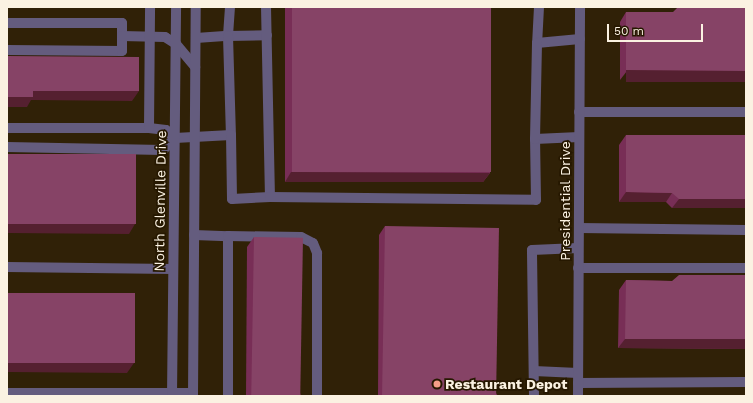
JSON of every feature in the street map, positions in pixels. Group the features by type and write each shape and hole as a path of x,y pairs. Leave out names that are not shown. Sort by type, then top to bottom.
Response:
{"street":[{"path":"150,7 150,128"},
{"name":"North Glenville Drive","path":"172,395 176,7"},
{"path":"7,393 193,395 196,7"},
{"path":"230,7 228,36 232,199 270,197 536,200 534,139 539,7"},
{"path":"266,7 270,197"},
{"name":"Presidential Drive","path":"578,396 580,7"},
{"path":"7,23 122,23 122,51 7,50"},
{"path":"196,38 267,35"},
{"path":"122,36 165,37 176,44 195,67"},
{"path":"537,43 580,39"},
{"path":"580,112 746,112"},
{"path":"7,128 150,128 166,130 175,138 195,139 231,135"},
{"path":"534,139 579,137"},
{"path":"7,147 162,150 175,138"},
{"path":"579,228 746,230"},
{"path":"194,235 301,237 313,243 317,253 316,396"},
{"path":"228,236 228,396"},
{"path":"534,396 532,250 578,248"},
{"path":"7,267 173,269"},
{"path":"578,268 746,268"},
{"path":"534,371 578,373"},
{"path":"578,383 746,382"}],"building":[{"path":"292,7 491,7 491,172 292,172"},
{"path":"678,7 746,7 746,71 626,70 626,12 673,12"},
{"path":"7,56 139,57 139,91 33,91 33,97 7,97"},
{"path":"626,135 746,135 746,199 679,199 672,193 626,192"},
{"path":"7,154 136,154 136,224 7,224"},
{"path":"385,226 499,228 496,396 382,396"},
{"path":"254,237 303,238 300,396 251,396"},
{"path":"679,275 746,275 746,339 625,339 626,280 672,281"},
{"path":"7,293 135,293 135,363 7,363"}],"place":[{"name":"Restaurant Depot","path":"437,384"}]}
